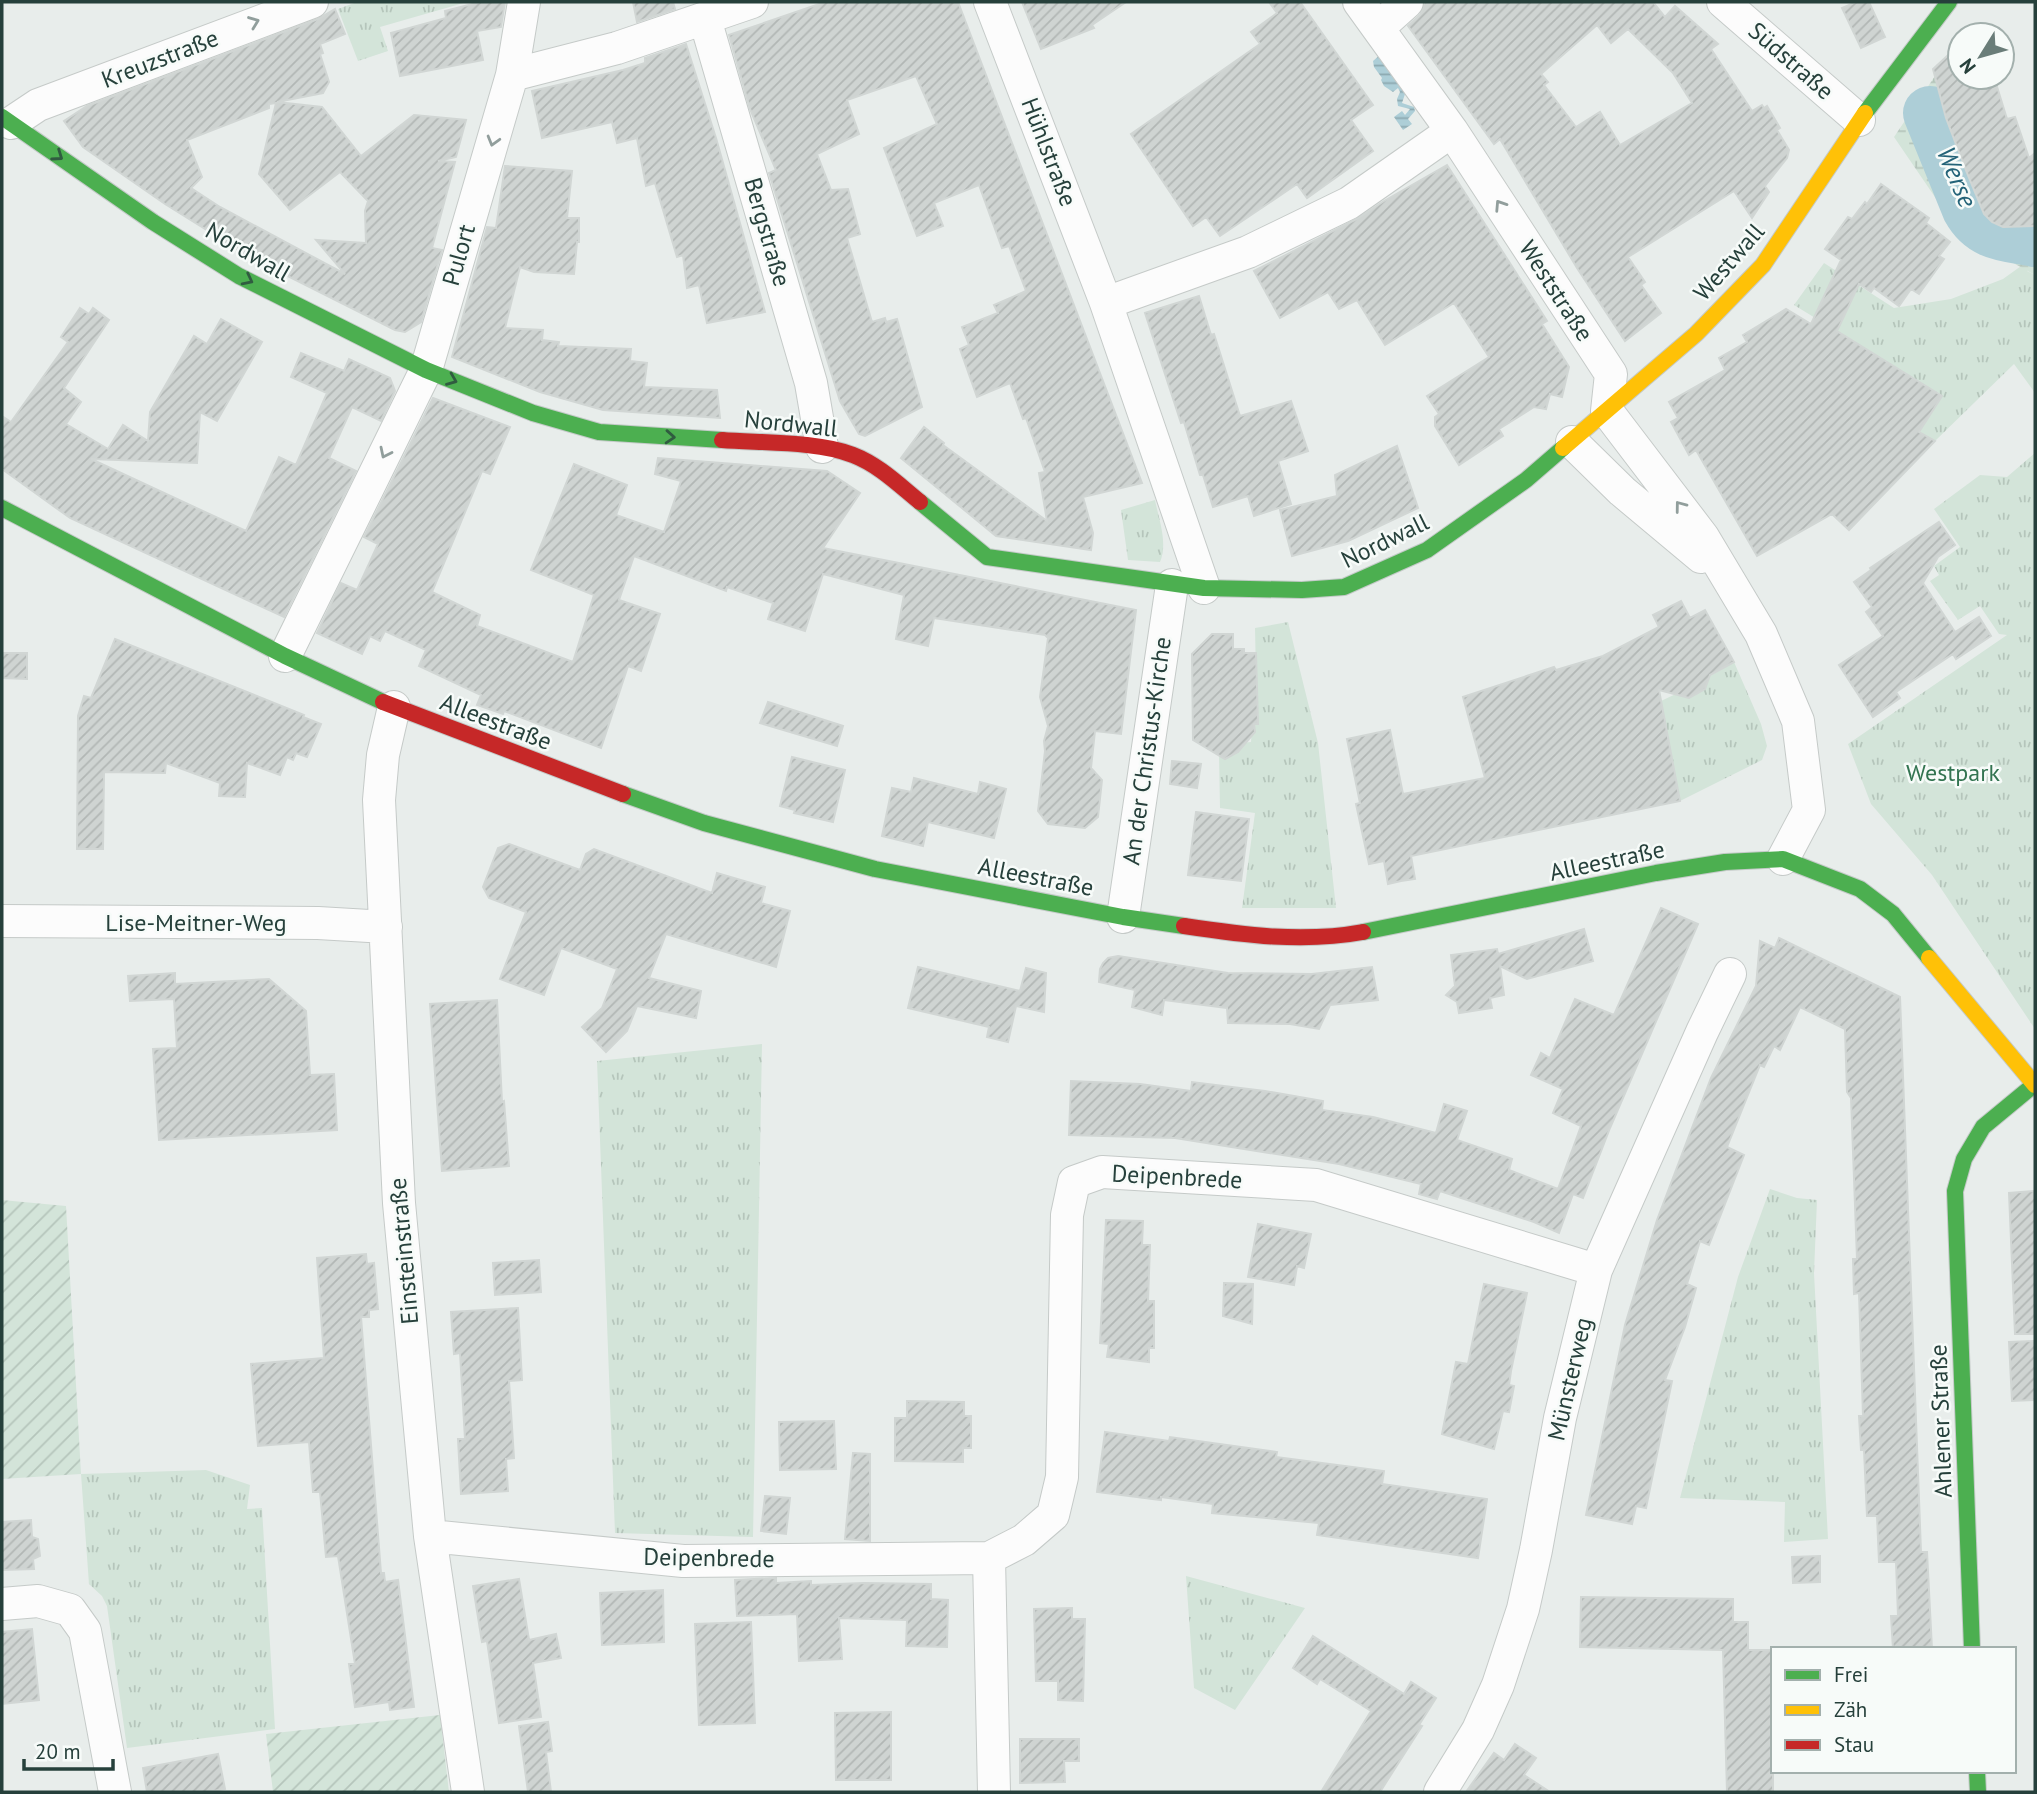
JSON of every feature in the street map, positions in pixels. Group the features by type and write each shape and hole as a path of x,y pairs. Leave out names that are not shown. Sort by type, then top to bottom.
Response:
{"main road":[{"name":"Westwall","path":"1606,411 1696,334 1763,265 1859,120 1949,2"},
{"name":"Nordwall","path":"6,120 153,222 239,276 426,370 533,413 599,432 822,447 852,454 880,469 987,557 1204,588 1301,590 1344,587 1427,550 1526,480 1606,411"},
{"name":"Alleestraße","path":"2,508 285,656 394,707 541,764 704,822 876,869 1123,917 1244,935 1293,937 1346,934 1465,914 1656,873 1726,862 1783,859 1860,889 1894,914 2035,1085"},
{"name":"Ahlener Straße","path":"1972,1647 1955,1191 1964,1160 1983,1127 2035,1085"},
{"path":"1977,1773 1978,1792"}],"street":[{"name":"Kreuzstraße","path":"6,120 38,105 312,2"},
{"name":"Pulort","path":"285,656 426,370 512,75 524,2"},
{"name":"Hühlstraße","path":"990,2 1105,303 1204,588"},
{"name":"Weststraße","path":"1359,2 1452,131 1611,374 1606,411"},
{"path":"1378,29 1407,2"},
{"name":"Südstraße","path":"1723,2 1859,120"},
{"path":"512,75 617,48 727,8"},
{"name":"Bergstraße","path":"727,8 811,383 822,447"},
{"path":"1105,303 1248,252 1349,203 1452,131"},
{"path":"1606,411 1703,537 1761,634 1798,720 1809,810 1783,859"},
{"path":"1572,443 1622,491 1731,583"},
{"name":"An der Christus-Kirche","path":"1123,917 1172,585"},
{"name":"Einsteinstraße","path":"394,707 383,755 379,800 399,1203 430,1536 468,1792"},
{"name":"Lise-Meitner-Weg","path":"4,921 318,923 386,927"},
{"name":"Münsterweg","path":"1440,1792 1478,1730 1498,1685 1523,1609 1560,1418 1596,1270 1730,974"},
{"name":"Deipenbrede","path":"430,1536 682,1561 989,1558 1024,1541 1052,1514 1062,1477 1067,1215 1074,1182 1102,1172 1316,1185 1596,1270"},
{"path":"989,1558 995,1792"},
{"path":"2,1604 38,1601 70,1610 85,1630 115,1792"}],"green space":[{"path":"357,2 467,2 380,27 388,51 358,61 338,9"},
{"path":"1935,76 1946,118 1968,175 2003,227 2035,226 2035,275 1981,245 1952,222 1894,137"},
{"path":"2035,256 2027,271 2035,275 2035,393 2014,364 1935,441 1919,432 1941,395 1794,305 1824,263 1894,308 1951,299 2003,279"},
{"name":"Westpark","path":"2035,453 2035,1029 1932,875 1871,804 1848,744 2007,635 1999,634 1980,606 1958,620 1930,581 1939,575 1934,566 1960,547 1934,509 1980,475 2007,477"},
{"path":"1155,500 1163,539 1160,562 1128,560 1121,510"},
{"path":"1288,622 1318,743 1336,908 1242,908 1255,813 1220,808 1219,753 1241,743 1251,742 1252,725 1257,724 1255,628"},
{"path":"1734,662 1761,724 1767,746 1762,760 1680,801 1661,701 1684,690 1688,698 1704,689 1700,682"},
{"path":"762,1044 753,1537 615,1533 597,1061"},
{"path":"1770,1189 1797,1198 1817,1200 1814,1273 1828,1539 1784,1542 1785,1502 1680,1498 1738,1277"},
{"path":"2,1200 66,1206 81,1474 2,1479"},
{"path":"206,1470 250,1485 247,1509 262,1508 275,1729 127,1748 107,1606 102,1596 89,1584 81,1474"},
{"path":"1186,1576 1305,1608 1235,1710 1194,1688"},
{"path":"440,1715 449,1792 273,1792 266,1734"}],"water":[{"path":"1381,54 1406,91 1402,103 1414,107 1415,111 1408,119 1412,124 1403,130 1394,117 1402,111 1405,115 1410,109 1398,106 1398,88 1393,92 1384,86 1373,61"}],"building":[{"path":"480,2 505,2 501,27 477,31 483,60 400,76 391,33 446,18 445,11"},
{"path":"633,2 673,2 675,9 637,22"},
{"path":"825,2 958,2 1142,483 1083,497 1093,533 1091,550 996,536 901,458 924,427 944,443 943,445 1047,521 1039,473 1045,472 1010,383 977,397 960,349 969,345 962,327 998,313 994,305 1026,291 1009,246 1002,248 979,185 934,203 943,226 917,236 884,148 937,124 916,76 847,100 859,134 817,154 831,190 848,189 860,234 847,238 872,322 885,318 886,322 897,319 922,407 865,436 859,434 840,401 769,173 776,170 750,109 729,35"},
{"path":"1022,2 1126,2 1092,25 1094,28 1041,49"},
{"path":"1269,2 1300,2 1373,105 1351,120 1373,151 1307,198 1297,184 1220,236 1206,217 1193,226 1131,134 1260,44 1251,32 1277,13"},
{"path":"1425,2 1653,2 1665,17 1675,6 1718,44 1711,49 1752,111 1762,105 1764,108 1767,106 1789,150 1787,158 1765,186 1769,192 1752,218 1734,191 1628,257 1645,282 1641,285 1661,313 1625,341 1577,268 1500,139 1494,144 1408,26 1420,15","holes":["1597,25 1611,43 1628,29 1673,73 1692,103 1620,145 1600,112 1576,127 1544,85 1548,82 1541,74"]},
{"path":"1856,2 1869,2 1885,37 1861,48 1842,8"},
{"path":"335,9 345,34 320,44 323,53 320,54 329,82 323,93 277,102 322,107 361,156 414,115 466,120 456,157 438,161 455,162 432,248 442,250 421,322 405,332 395,330 250,257 165,204 83,147 64,121 87,106 318,19","holes":["276,103 259,174 290,210 340,172 368,201 365,211 366,243 316,240 345,274 220,207 191,188 202,177 187,140"]},
{"path":"686,44 716,138 765,312 707,323 699,285 687,288 683,255 677,257 655,183 646,186 637,138 617,143 612,122 542,138 532,91 623,70 645,63 645,58"},
{"path":"1946,57 1946,91 1998,91 2007,119 2015,117 2029,158 2035,153 2035,226 2003,227 1984,214 1946,118 1933,69"},
{"path":"1447,165 1547,321 1542,324 1569,367 1562,397 1550,394 1546,409 1534,407 1499,429 1503,436 1459,465 1435,426 1435,417 1439,414 1427,396 1489,357 1454,303 1385,345 1357,300 1339,309 1328,292 1280,318 1254,271 1357,219"},
{"path":"505,166 572,171 567,218 579,218 579,242 574,274 534,272 520,267 505,328 543,330 542,340 559,342 558,346 631,349 630,361 647,363 644,387 717,390 720,418 603,410 540,392 452,357 487,227 496,228"},
{"path":"1881,184 1929,218 1926,223 1950,242 1939,256 1944,259 1919,294 1911,289 1899,306 1874,288 1871,292 1859,284 1837,331 1942,396 1919,432 1935,441 1849,530 1832,514 1757,556 1696,450 1689,455 1671,422 1678,418 1669,402 1725,370 1719,358 1747,342 1743,335 1786,309 1811,324 1841,260 1825,249 1848,217 1852,219 1865,202 1867,204"},
{"path":"1199,296 1240,416 1291,401 1308,451 1278,461 1291,504 1254,516 1248,496 1213,507 1184,422 1181,423 1145,313"},
{"path":"80,308 89,314 93,308 109,320 64,388 81,402 66,424 108,449 123,425 148,441 150,412 194,336 207,344 221,319 262,342 217,421 200,412 197,463 91,459 246,531 279,457 296,465 327,393 291,377 301,353 344,371 349,359 390,378 395,391 381,421 352,407 329,458 356,471 284,617 70,518 2,469 2,416 11,422 68,342 61,337"},
{"path":"433,398 510,427 490,474 482,471 432,592 480,615 477,626 573,662 594,595 531,570 574,464 627,485 616,515 664,532 681,481 655,474 658,458 827,471 860,493 823,548 1136,610 1121,734 1095,731 1091,768 1102,780 1098,817 1085,828 1048,824 1038,811 1044,741 1048,726 1040,697 1048,638 1045,635 934,618 928,646 896,639 904,595 823,574 805,631 768,619 773,603 727,587 726,591 634,556 619,600 660,614 641,671 628,666 601,748 504,711 503,714 477,705 481,695 419,666 426,650 385,631 380,641 370,636 362,654 317,633 341,583 357,590 378,544 364,537"},
{"path":"1397,446 1418,508 1348,541 1292,556 1280,510 1337,496 1335,475"},
{"path":"1939,522 1955,545 1938,557 1923,583 1955,632 1979,617 1991,636 1956,659 1953,654 1896,692 1900,698 1873,717 1839,665 1883,636 1866,612 1872,607 1854,582 1871,570 1870,568"},
{"path":"1681,601 1690,618 1705,610 1734,662 1710,675 1705,689 1689,698 1659,690 1680,801 1411,856 1415,879 1388,884 1384,861 1369,864 1356,804 1360,803 1347,739 1390,730 1403,794 1485,778 1463,697 1554,667 1556,670 1603,656 1659,627 1653,615"},
{"path":"1212,634 1233,634 1233,649 1256,653 1258,724 1254,724 1255,732 1238,752 1225,759 1193,740 1192,654"},
{"path":"115,639 321,724 307,757 296,753 293,760 287,757 280,775 247,763 245,797 219,796 220,783 166,763 165,773 104,772 103,849 77,849 78,716 84,696 91,698"},
{"path":"2,653 27,653 27,679 2,678"},
{"path":"768,702 843,726 837,746 760,723"},
{"path":"792,757 845,770 833,822 794,813 795,810 780,806"},
{"path":"1172,761 1201,764 1197,788 1170,784"},
{"path":"914,778 978,794 980,782 1006,789 994,838 928,822 923,846 882,836 892,788 911,792"},
{"path":"1196,812 1249,819 1241,881 1188,875"},
{"path":"509,844 580,870 586,854 594,849 712,893 717,873 765,887 761,903 790,911 776,967 666,934 649,978 701,991 696,1018 637,1006 627,1031 606,1052 582,1027 602,1008 617,969 561,948 544,995 500,979 526,912 489,898 483,887 498,848"},
{"path":"1661,908 1698,924 1610,1128 1583,1198 1573,1194 1559,1233 1440,1191 1437,1199 1419,1194 1421,1184 1339,1164 1175,1138 1069,1135 1071,1081 1140,1084 1191,1091 1192,1082 1265,1091 1323,1101 1322,1110 1373,1117 1436,1133 1444,1104 1467,1111 1457,1140 1512,1159 1509,1170 1558,1189 1581,1126 1553,1113 1563,1089 1531,1075 1541,1053 1550,1058 1575,999 1614,1015"},
{"path":"1584,929 1593,961 1527,979 1500,966 1504,995 1490,998 1492,1008 1459,1013 1457,1002 1446,995 1455,986 1451,955 1497,949 1498,954"},
{"path":"1779,938 1900,997 1921,1552 1927,1552 1932,1647 1893,1647 1891,1616 1898,1616 1896,1562 1879,1562 1877,1516 1867,1516 1864,1450 1861,1450 1859,1416 1863,1416 1859,1293 1854,1294 1853,1259 1857,1259 1851,1098 1847,1092 1845,1029 1800,1007 1780,1050 1774,1046 1764,1067 1760,1065 1727,1147 1744,1155 1709,1245 1700,1241 1687,1284 1696,1288 1665,1380 1672,1381 1646,1508 1636,1506 1632,1524 1586,1515 1625,1325 1657,1220 1711,1078 1756,986 1760,941 1775,948"},
{"path":"1118,956 1228,973 1312,974 1372,967 1378,1000 1330,1005 1319,1029 1290,1024 1228,1023 1227,1008 1164,1000 1162,1015 1132,1007 1135,990 1099,982 1103,963 1108,958"},
{"path":"918,967 1020,991 1026,968 1046,973 1044,1012 1016,1006 1008,1042 987,1037 989,1027 908,1008"},
{"path":"175,973 175,984 269,979 306,1011 310,1075 334,1074 337,1130 159,1140 153,1049 177,1048 174,999 130,1001 128,976"},
{"path":"497,1000 502,1102 504,1101 509,1166 442,1171 430,1004"},
{"path":"2035,1191 2035,1334 2015,1334 2009,1193"},
{"path":"1106,1220 1143,1221 1142,1245 1150,1245 1148,1301 1154,1301 1154,1348 1149,1348 1149,1362 1107,1357 1109,1344 1100,1343"},
{"path":"1258,1224 1311,1234 1304,1268 1297,1266 1294,1285 1248,1277"},
{"path":"366,1254 367,1264 374,1263 378,1309 369,1310 369,1317 361,1317 381,1573 384,1573 385,1582 398,1580 414,1707 390,1710 389,1702 355,1707 349,1664 355,1664 338,1556 326,1557 320,1492 313,1492 309,1442 258,1446 251,1364 324,1358 317,1258"},
{"path":"539,1260 541,1292 495,1295 493,1263"},
{"path":"1224,1283 1253,1284 1252,1324 1223,1316"},
{"path":"1484,1284 1527,1293 1511,1371 1509,1385 1514,1386 1509,1412 1503,1411 1494,1449 1442,1434 1456,1362 1468,1364"},
{"path":"518,1308 522,1380 509,1381 514,1458 506,1459 508,1491 461,1494 458,1439 465,1439 460,1353 454,1354 451,1312"},
{"path":"2035,1341 2035,1400 2012,1401 2009,1342"},
{"path":"907,1401 964,1402 964,1416 971,1416 971,1448 963,1448 963,1462 895,1461 895,1418 907,1418"},
{"path":"834,1421 836,1469 780,1470 779,1422"},
{"path":"1105,1432 1169,1441 1170,1437 1277,1452 1276,1457 1384,1471 1382,1484 1487,1499 1478,1558 1317,1535 1319,1523 1212,1513 1213,1504 1097,1492"},
{"path":"853,1453 870,1454 870,1541 845,1539"},
{"path":"765,1496 790,1498 786,1534 761,1531"},
{"path":"31,1520 32,1537 38,1539 40,1556 33,1559 34,1569 2,1570 2,1522"},
{"path":"1820,1556 1820,1582 1793,1583 1792,1557"},
{"path":"776,1578 776,1583 811,1581 811,1585 931,1584 931,1599 948,1600 947,1647 906,1646 907,1620 839,1618 842,1659 799,1661 797,1614 737,1616 735,1580"},
{"path":"519,1579 529,1640 556,1634 561,1658 533,1663 541,1717 499,1723 487,1641 482,1642 473,1586"},
{"path":"663,1590 664,1642 602,1645 600,1593"},
{"path":"1581,1597 1733,1599 1733,1622 1748,1622 1748,1650 1771,1650 1773,1792 1727,1792 1723,1650 1580,1647"},
{"path":"1072,1608 1072,1619 1085,1619 1083,1701 1058,1700 1058,1681 1036,1681 1034,1609"},
{"path":"751,1622 755,1723 699,1725 695,1624"},
{"path":"32,1629 39,1700 2,1704 2,1632"},
{"path":"1313,1636 1404,1694 1411,1682 1436,1698 1419,1725 1422,1726 1380,1792 1321,1792 1371,1711 1320,1679 1317,1684 1293,1668"},
{"path":"891,1712 891,1780 836,1780 835,1713"},
{"path":"548,1722 552,1751 546,1752 551,1792 528,1792 519,1726"},
{"path":"1020,1739 1079,1739 1079,1761 1064,1761 1065,1782 1020,1783"},
{"path":"1515,1744 1536,1758 1524,1775 1550,1792 1466,1792 1494,1753 1504,1760"},
{"path":"218,1754 225,1789 208,1792 147,1792 143,1768"}],"waterway":[{"name":"Werse","path":"1930,113 1975,218 1997,232 2035,240"}],"traffic: fast":[{"path":"1865,113 1949,2"},
{"path":"2,117 153,222 239,276 426,370 533,413 599,432 722,440"},
{"path":"920,502 987,557 1204,588 1302,590 1344,587 1427,550 1526,480 1563,448"},
{"path":"2,508 285,656 383,702"},
{"path":"623,794 704,823 875,869 1123,917 1184,926"},
{"path":"1363,932 1656,873 1725,862 1783,859 1860,889 1893,914 1929,958"},
{"path":"1972,1647 1955,1191 1964,1159 1983,1127 2035,1084"},
{"path":"1977,1773 1978,1792"}],"traffic: slow":[{"path":"1563,448 1696,334 1763,265 1865,113"},
{"path":"1929,958 2035,1085"}],"traffic: jam":[{"path":"722,440 807,445 839,450 871,464 920,502"},
{"path":"383,702 623,794"},
{"path":"1184,926 1251,935 1296,937 1363,932"}]}
